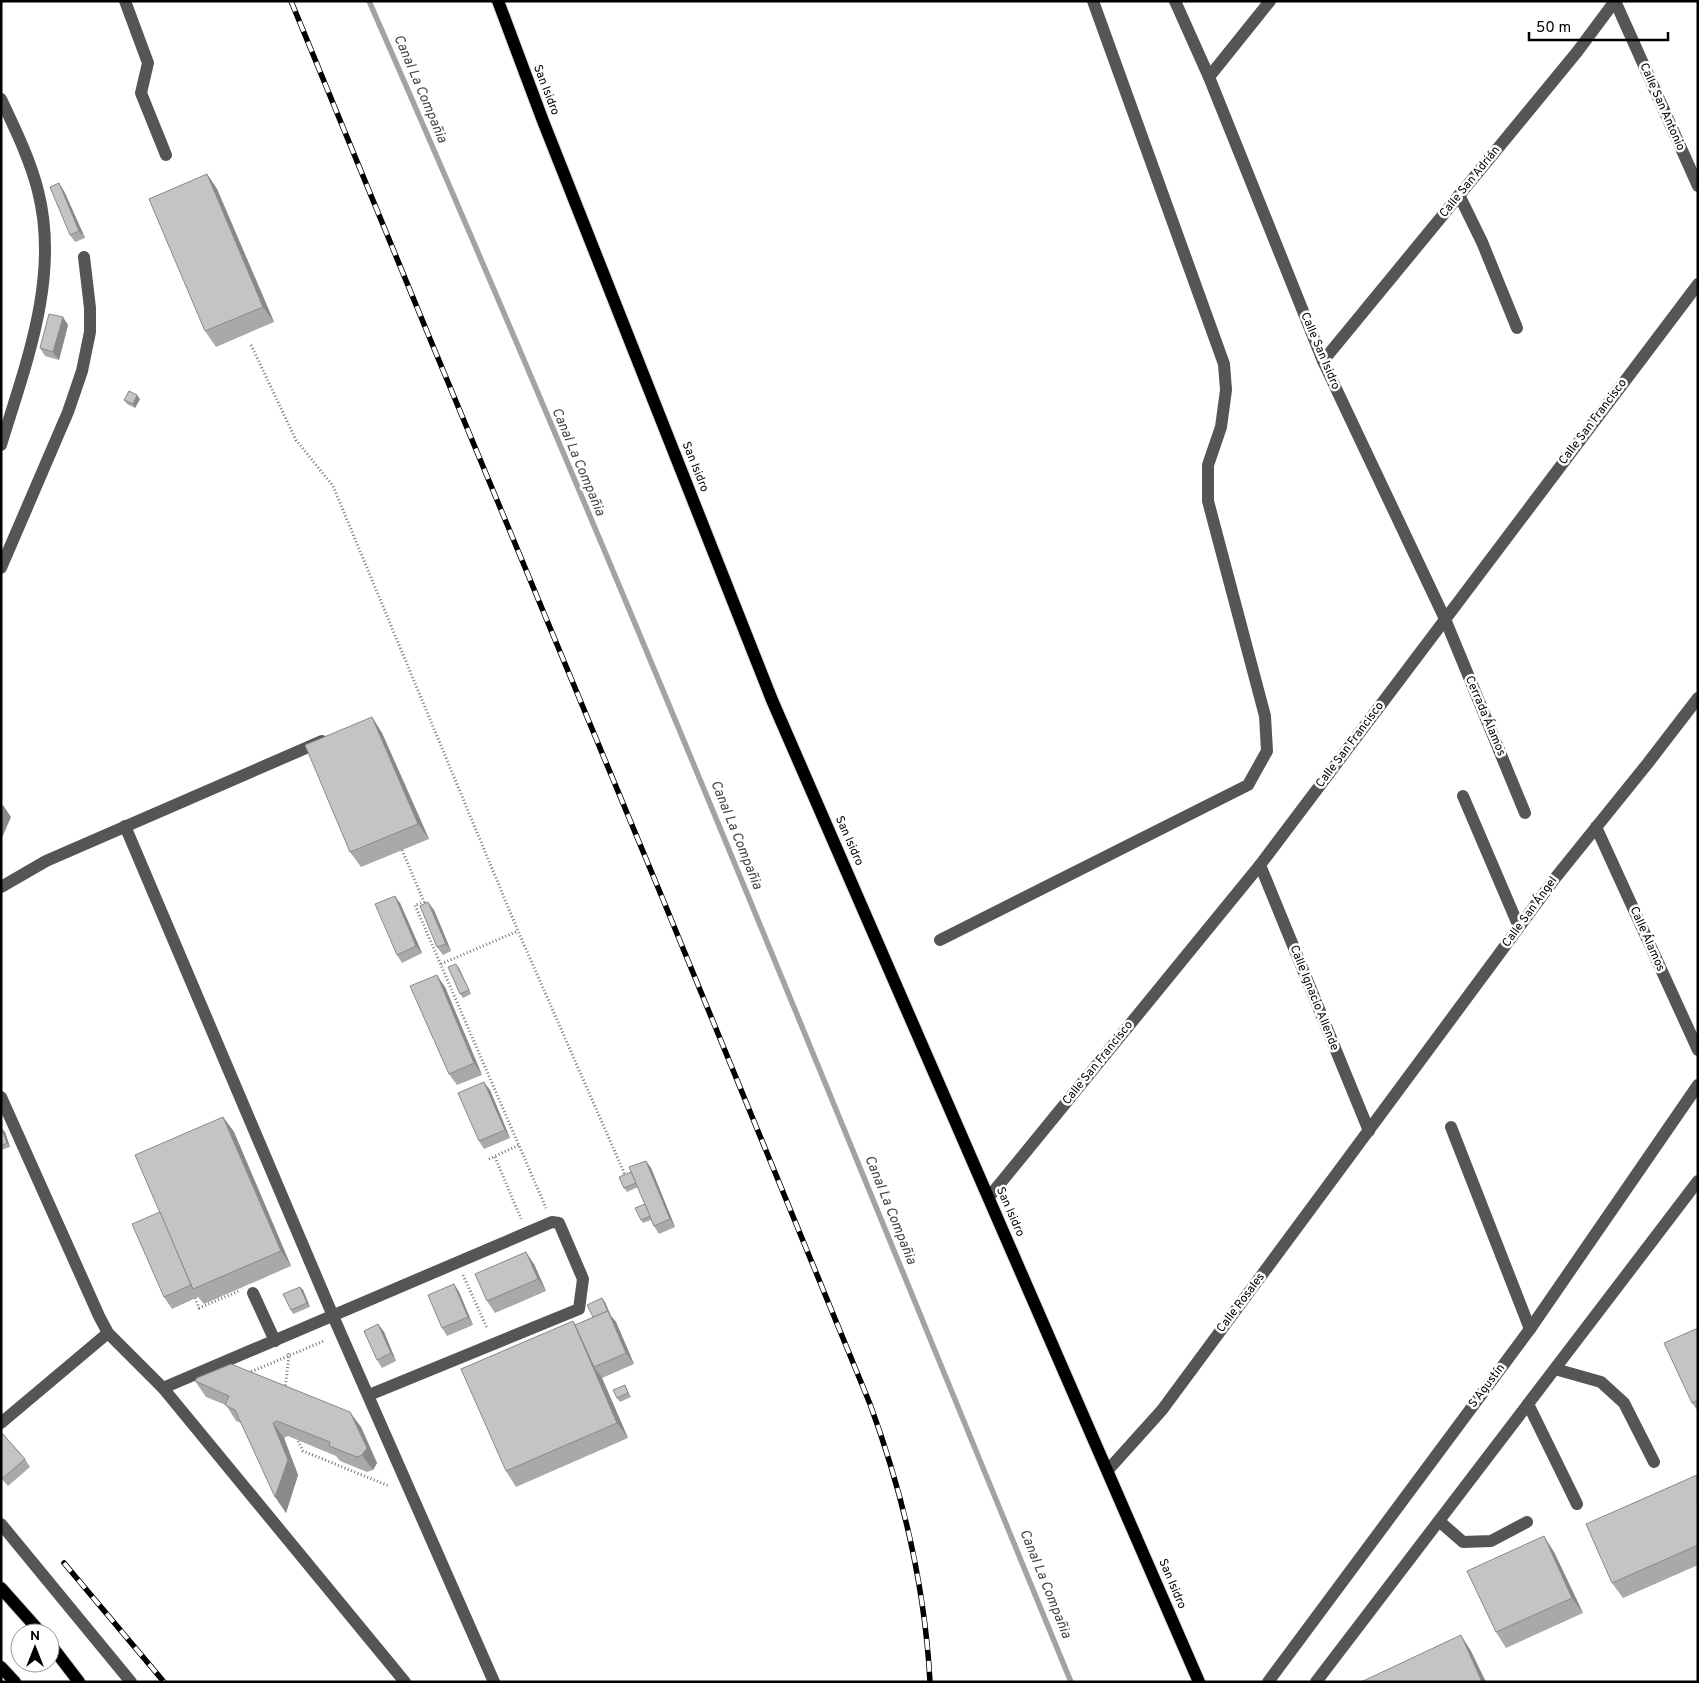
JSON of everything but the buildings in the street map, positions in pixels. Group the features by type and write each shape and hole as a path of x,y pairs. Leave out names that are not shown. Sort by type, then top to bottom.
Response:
{"main road":[{"name":"San Isidro","path":"498,1 543,121 772,700 1108,1470 1198,1682"},
{"path":"1,1588 33,1623"},
{"path":"60,1657 79,1682"},
{"path":"1,1667 15,1682"}],"street":[{"path":"125,1 148,64 141,93 166,155"},
{"path":"940,940 1248,785 1267,752 1266,716 1208,501 1208,465 1221,427 1226,390 1224,364 1093,1"},
{"name":"Calle San Isidro","path":"1175,1 1209,77 1323,361 1445,619"},
{"path":"1209,77 1270,1"},
{"name":"Calle San Antonio","path":"1615,1 1698,186"},
{"name":"Calle San Adrián","path":"1323,361 1577,52 1615,1"},
{"path":"1,99 27,156 38,192 44,230 43,286 34,339 1,445"},
{"path":"1459,195 1482,242 1517,328"},
{"path":"1,568 68,412 82,371 90,332 90,308 84,257"},
{"name":"Calle San Francisco","path":"989,1197 1260,865 1698,284"},
{"name":"Cerrada Álamos","path":"1445,619 1525,813"},
{"name":"Calle San Ángel","path":"1369,1131 1556,877 1698,698"},
{"path":"1,887 46,861 333,736"},
{"path":"1463,796 1519,927"},
{"path":"125,826 334,1316 494,1682"},
{"name":"Calle Álamos","path":"1596,827 1698,1050"},
{"name":"Calle Ignacio Allende","path":"1260,865 1369,1131"},
{"name":"S Agustín","path":"1268,1682 1530,1328 1698,1085"},
{"path":"1,1097 85,1288 108,1332 163,1388 405,1682"},
{"path":"1451,1128 1530,1328"},
{"name":"Calle Rosales","path":"1108,1470 1162,1410 1369,1131"},
{"path":"1316,1682 1698,1181"},
{"path":"163,1388 552,1222 559,1223 583,1279 579,1308 585,1321"},
{"path":"247,1291 274,1341"},
{"path":"369,1395 579,1308"},
{"path":"1,1423 108,1332"},
{"path":"1555,1369 1601,1382 1624,1403 1654,1462"},
{"path":"1528,1404 1577,1504"},
{"path":"1438,1521 1463,1542 1491,1541 1527,1522"},
{"path":"1,1524 131,1682"}],"path":[{"path":"251,345 296,440 333,486 518,931 626,1179"},
{"path":"402,850 424,902 416,905 552,1222"},
{"path":"441,964 518,931"},
{"path":"489,1160 519,1145"},
{"path":"494,1157 521,1219"},
{"path":"462,1273 487,1328"},
{"path":"195,1298 199,1308 247,1291"},
{"path":"251,1379 243,1376 324,1341"},
{"path":"276,1388 285,1392 289,1356 287,1352"},
{"path":"298,1441 303,1452 390,1486"}],"waterway":[{"name":"Canal La Compañia","path":"369,1 460,210 637,629 1071,1682"}],"railway":[{"path":"291,1 870,1404 893,1472 918,1576 930,1682"},
{"path":"64,1563 164,1682"}]}
